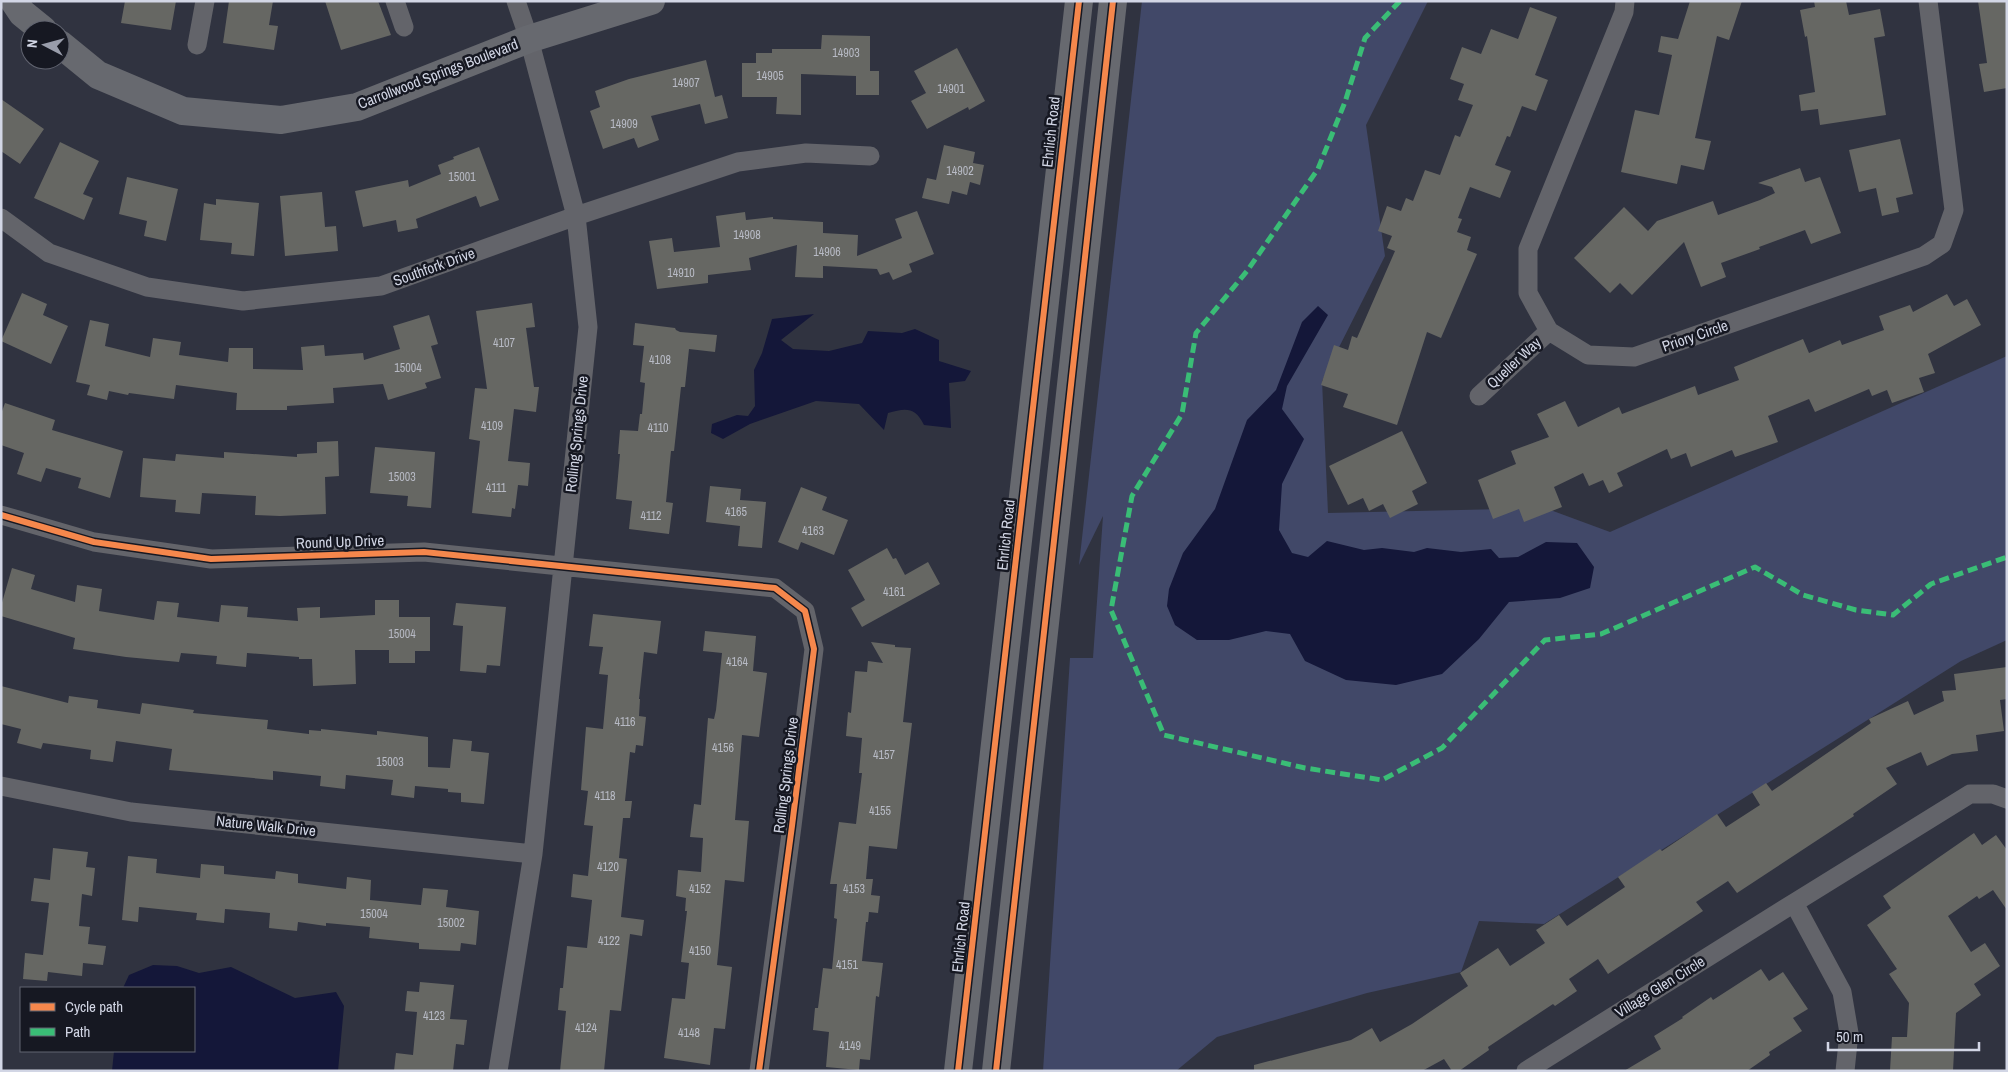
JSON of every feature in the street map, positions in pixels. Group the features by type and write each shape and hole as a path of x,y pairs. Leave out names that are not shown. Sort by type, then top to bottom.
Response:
{"main road":[{"path":"14,1 22,13 31,20"},
{"name":"Carrollwood Springs Boulevard","path":"70,52 98,75 183,111 280,120 357,107 529,39 651,1"},
{"name":"Ehrlich Road","path":"958,1071 1079,1"},
{"path":"996,1071 1113,2 1109,1"}],"street":[{"path":"197,45 206,1"},
{"path":"395,1 404,26"},
{"name":"Rolling Springs Drive","path":"498,1071 533,854 588,327 576,216 529,39 516,1"},
{"name":"Priory Circle","path":"1625,1 1624,12 1528,249 1528,293 1549,331 1588,355 1634,357 1924,256 1942,244 1954,210 1928,1"},
{"name":"Southfork Drive","path":"1,218 49,253 138,284 147,287 243,301 381,286 576,216 738,162 806,153 870,156"},
{"name":"Queller Way","path":"1478,396 1549,331"},
{"name":"Round Up Drive","path":"1,515 94,542 210,558 424,552 684,579"},
{"name":"Rolling Springs Drive","path":"684,579 775,588 805,611 814,648 759,1071"},
{"name":"Nature Walk Drive","path":"2,789 131,812 533,854"},
{"name":"Village Glen Circle","path":"1526,1071 1970,794 1993,794 2007,799"},
{"path":"1794,903 1842,992 1849,1033 1846,1071"}],"shaded area":[{"path":"1142,1 1428,1 1366,125 1385,256 1322,381 1328,513 1545,508 1610,532 2007,356 2007,640 1961,661 1544,924 1479,921 1461,972 1367,993 1217,1037 1176,1071 1043,1071 1070,658 1093,658 1103,516 1079,565"},
{"path":"1318,306 1328,315 1287,386 1282,409 1304,439 1282,484 1279,530 1292,553 1308,557 1327,541 1364,550 1382,548 1414,552 1427,548 1461,552 1491,549 1499,558 1518,557 1546,542 1577,543 1594,567 1590,588 1560,598 1509,602 1479,639 1442,674 1396,685 1346,680 1305,661 1290,634 1266,631 1229,640 1197,640 1175,625 1167,606 1169,589 1183,553 1215,509 1247,420 1276,390 1302,322"},
{"path":"814,314 781,340 793,349 829,351 862,343 868,331 902,333 915,329 939,340 939,361 971,371 965,381 949,383 951,428 924,425 921,419 913,412 900,410 888,413 884,430 859,404 816,401 750,424 723,439 711,433 712,424 737,415 748,416 755,406 754,370 762,353 772,319"},
{"path":"153,965 177,966 199,973 231,967 295,998 336,992 344,1006 338,1071 112,1071 114,1052 195,1052 195,987 123,987 129,975"}],"building":[{"path":"125,1 176,1 171,30 121,23"},
{"path":"229,1 273,1 269,25 278,26 274,50 223,43"},
{"path":"325,1 378,1 391,35 341,50"},
{"path":"1690,1 1742,1 1729,40 1717,36 1695,138 1711,141 1704,170 1681,165 1677,184 1621,172 1635,110 1659,115 1672,55 1658,52 1661,36 1678,39"},
{"path":"1814,1 1846,1 1849,15 1880,9 1885,36 1874,38 1886,115 1820,125 1818,109 1801,111 1799,95 1815,92 1807,36 1805,37 1800,10 1815,7"},
{"path":"1978,1 2007,1 2007,88 1984,92 1979,64 1987,63"},
{"path":"1530,7 1557,17 1535,75 1548,80 1536,111 1522,106 1510,137 1507,136 1495,165 1511,171 1500,198 1470,187 1458,218 1462,219 1457,232 1471,237 1467,250 1477,254 1441,338 1427,332 1397,425 1343,407 1348,394 1321,385 1334,345 1348,350 1352,336 1357,338 1395,251 1387,248 1392,236 1378,231 1387,206 1401,211 1406,198 1413,201 1425,170 1440,175 1455,135 1460,137 1473,105 1458,100 1464,84 1450,79 1462,47 1481,54 1491,29 1518,39"},
{"path":"822,35 870,36 870,71 879,71 879,95 856,95 856,76 801,74 801,115 776,114 777,97 742,97 742,63 756,63 756,53 772,53 772,49 821,49"},
{"path":"957,48 985,101 969,110 968,107 927,129 911,101 926,93 914,71"},
{"path":"706,60 715,97 722,95 728,118 705,124 700,104 651,116 659,140 638,148 634,138 603,149 590,111 600,107 595,91 629,79"},
{"path":"1,99 44,129 20,164 1,151"},
{"path":"1900,139 1913,194 1896,198 1899,212 1882,216 1876,188 1859,192 1849,150"},
{"path":"60,142 99,161 83,194 93,198 84,220 34,198"},
{"path":"944,145 975,152 973,163 984,165 980,185 970,182 967,195 952,191 949,204 922,198 927,178 936,180"},
{"path":"479,147 499,200 480,207 476,196 416,219 418,228 398,232 396,220 363,227 355,191 408,180 409,187 441,174 438,165"},
{"path":"1800,168 1805,182 1820,177 1841,233 1811,244 1805,230 1759,247 1760,249 1721,263 1726,277 1701,287 1684,242 1632,295 1620,283 1610,293 1574,258 1624,207 1648,231 1657,221 1713,201 1718,215 1760,200 1775,193 1772,187 1758,183"},
{"path":"127,177 178,189 166,241 144,236 147,221 119,214"},
{"path":"322,192 325,227 336,226 338,251 285,256 280,196"},
{"path":"216,199 259,203 254,256 231,254 232,243 200,240 204,203 216,205"},
{"path":"917,211 934,254 909,264 912,272 893,280 889,272 880,275 877,269 823,266 823,278 795,277 797,245 749,258 751,270 708,275 708,283 657,289 649,241 672,238 674,252 720,247 716,216 745,212 746,220 773,217 773,219 823,222 823,233 858,235 857,256 902,238 895,219"},
{"path":"22,293 47,304 43,315 68,326 51,364 1,341"},
{"path":"1947,294 1954,306 1967,299 1981,325 1928,354 1935,373 1919,378 1924,392 1892,403 1887,390 1872,396 1869,389 1815,412 1809,399 1768,416 1778,442 1735,457 1732,450 1691,467 1686,453 1671,459 1667,449 1617,473 1623,486 1609,493 1603,480 1589,486 1583,473 1554,487 1562,507 1524,522 1519,509 1493,519 1478,480 1516,464 1511,451 1549,437 1537,414 1565,401 1578,427 1619,407 1622,414 1695,386 1698,395 1739,380 1734,367 1803,339 1809,353 1840,340 1842,345 1884,330 1879,316 1910,305 1913,312"},
{"path":"532,303 535,327 526,328 534,387 539,387 536,412 514,409 508,461 530,463 528,486 518,485 515,509 512,508 511,517 472,513 480,441 469,439 475,388 487,389 476,311"},
{"path":"429,315 438,344 431,346 441,378 425,383 427,388 388,400 383,384 333,388 334,403 287,406 287,410 236,410 237,393 176,385 174,399 129,393 128,395 109,391 107,400 87,395 90,385 76,382 90,320 109,324 105,346 150,357 153,338 181,342 179,355 228,362 229,348 253,348 253,369 303,370 301,347 324,345 325,356 363,353 364,360 400,349 393,326"},
{"path":"635,323 675,328 680,332 717,335 715,352 689,349 685,387 681,387 674,451 671,451 666,502 673,503 669,534 629,529 632,501 616,499 620,430 638,431 640,414 642,414 645,383 640,382 644,346 633,345"},
{"path":"5,403 55,420 52,430 123,451 110,498 78,488 81,478 46,468 41,482 17,474 24,453 1,445 1,414"},
{"path":"1402,431 1427,483 1412,491 1418,504 1390,518 1383,504 1369,511 1363,498 1348,505 1329,466"},
{"path":"338,441 339,476 325,477 326,514 255,515 256,496 202,493 200,514 175,512 176,500 140,497 143,458 175,461 176,454 224,458 224,452 297,457 297,454 317,453 317,442"},
{"path":"375,447 435,452 431,508 407,506 408,496 370,493"},
{"path":"710,486 741,489 740,500 766,502 762,548 738,546 740,526 706,522"},
{"path":"801,487 827,497 822,510 848,520 834,555 801,542 798,550 778,542"},
{"path":"887,548 893,559 896,558 905,575 928,562 940,584 862,627 851,608 865,600 848,570"},
{"path":"12,568 35,575 31,589 75,602 77,585 102,589 99,611 154,620 157,601 179,603 177,617 219,622 221,605 248,607 247,617 298,621 297,608 320,607 320,618 375,615 375,600 399,600 399,617 430,617 430,651 415,651 415,663 389,663 389,650 355,650 356,684 313,686 312,659 247,653 246,667 216,664 217,656 181,653 179,662 73,649 75,638 1,616 1,606"},
{"path":"456,603 506,607 500,666 487,665 486,673 460,671 463,626 453,625"},
{"path":"593,614 661,621 657,654 644,652 639,699 639,716 646,717 643,746 636,745 635,753 630,752 625,801 632,801 630,818 623,818 619,858 627,859 621,917 644,920 642,936 630,934 621,1011 610,1010 604,1071 560,1071 566,1011 558,1010 560,988 563,988 567,946 587,948 592,900 571,897 573,874 588,876 593,826 584,825 588,791 581,790 586,727 603,729 608,675 599,674 603,647 589,646"},
{"path":"705,631 756,636 753,671 767,673 759,737 742,735 735,820 749,821 744,882 725,880 717,965 732,967 725,1029 714,1028 710,1065 664,1058 672,998 685,999 689,963 681,962 687,911 685,911 686,898 676,896 678,870 701,872 703,838 690,837 694,804 701,805 708,718 714,719 716,710 722,653 703,651"},
{"path":"871,642 911,648 903,722 912,723 897,849 869,846 866,879 873,879 871,895 880,896 878,913 869,912 868,922 866,922 862,961 883,963 879,997 876,996 870,1060 860,1059 859,1070 826,1067 829,1032 813,1030 815,1008 818,1008 823,968 832,969 837,919 834,918 837,884 830,884 839,822 856,824 862,773 859,773 862,738 846,736 848,712 851,713 855,671 867,672 868,661 883,663"},
{"path":"2007,667 2007,699 2000,700 2004,731 1976,735 1978,751 1952,754 1927,766 1921,752 1886,768 1897,784 1853,814 1854,816 1737,893 1728,881 1696,902 1703,911 1608,974 1598,959 1569,979 1577,991 1555,1006 1553,1004 1488,1047 1489,1050 1459,1071 1452,1071 1444,1059 1422,1071 1254,1071 1254,1065 1351,1040 1372,1028 1380,1042 1412,1024 1468,986 1460,973 1498,948 1510,966 1545,943 1536,930 1559,915 1567,926 1625,887 1618,877 1660,849 1662,851 1717,814 1726,827 1760,805 1752,792 1766,783 1772,791 1871,723 1869,719 1908,701 1914,715 1944,701 1942,691 1956,690 1954,674"},
{"path":"1,686 68,703 69,696 98,700 97,708 140,714 142,703 194,710 193,713 268,720 267,729 309,734 309,730 321,731 321,729 377,735 377,731 428,737 428,767 450,768 453,739 472,741 471,751 489,753 484,804 461,802 461,793 448,792 448,789 415,786 414,798 391,795 393,780 346,775 345,789 320,786 321,776 273,771 273,780 169,770 172,749 116,741 113,762 90,759 91,750 43,743 41,749 17,743 21,729 1,724"},
{"path":"1974,833 1982,845 1996,835 2007,850 2007,910 1993,890 1979,899 1977,896 1948,916 1971,952 1985,943 2000,966 1974,984 1981,995 1956,1013 1953,1071 1890,1070 1892,1037 1907,1037 1909,1003 1889,974 1897,969 1867,925 1891,908 1883,896"},
{"path":"53,848 88,852 86,867 95,868 92,896 82,894 79,926 90,927 88,944 106,946 103,965 83,963 82,976 48,972 47,981 23,979 25,953 43,955 49,903 31,901 34,878 50,880"},
{"path":"128,856 157,859 156,873 200,878 201,864 224,866 224,874 275,879 276,871 298,874 298,883 346,889 347,877 371,880 370,900 421,905 423,888 448,890 446,907 479,911 476,945 461,943 460,951 419,949 419,943 369,938 370,927 326,923 326,926 298,922 297,931 269,928 270,913 225,909 224,923 196,920 197,913 139,907 138,922 122,920"},
{"path":"1761,969 1769,981 1783,972 1808,1009 1793,1018 1802,1031 1769,1052 1770,1055 1747,1071 1624,1071 1661,1049 1654,1036 1683,1018 1711,997 1713,1000"},
{"path":"420,982 454,985 450,1019 467,1020 464,1045 456,1044 453,1071 394,1071 396,1053 413,1055 417,1012 405,1011 407,991 419,992"}],"marked path":[{"path":"1400,1 1365,38 1345,102 1318,169 1247,271 1196,333 1182,414 1132,496 1111,610 1164,735 1305,768 1382,780 1442,748 1545,640 1601,634 1755,567 1803,595 1856,610 1893,615 1931,584 2007,557"}],"cycle path":[{"path":"958,1071 1079,1"},
{"path":"996,1071 1113,1"},
{"path":"1,515 94,542 211,559 424,552 775,588 805,611 814,649 759,1071"}]}
